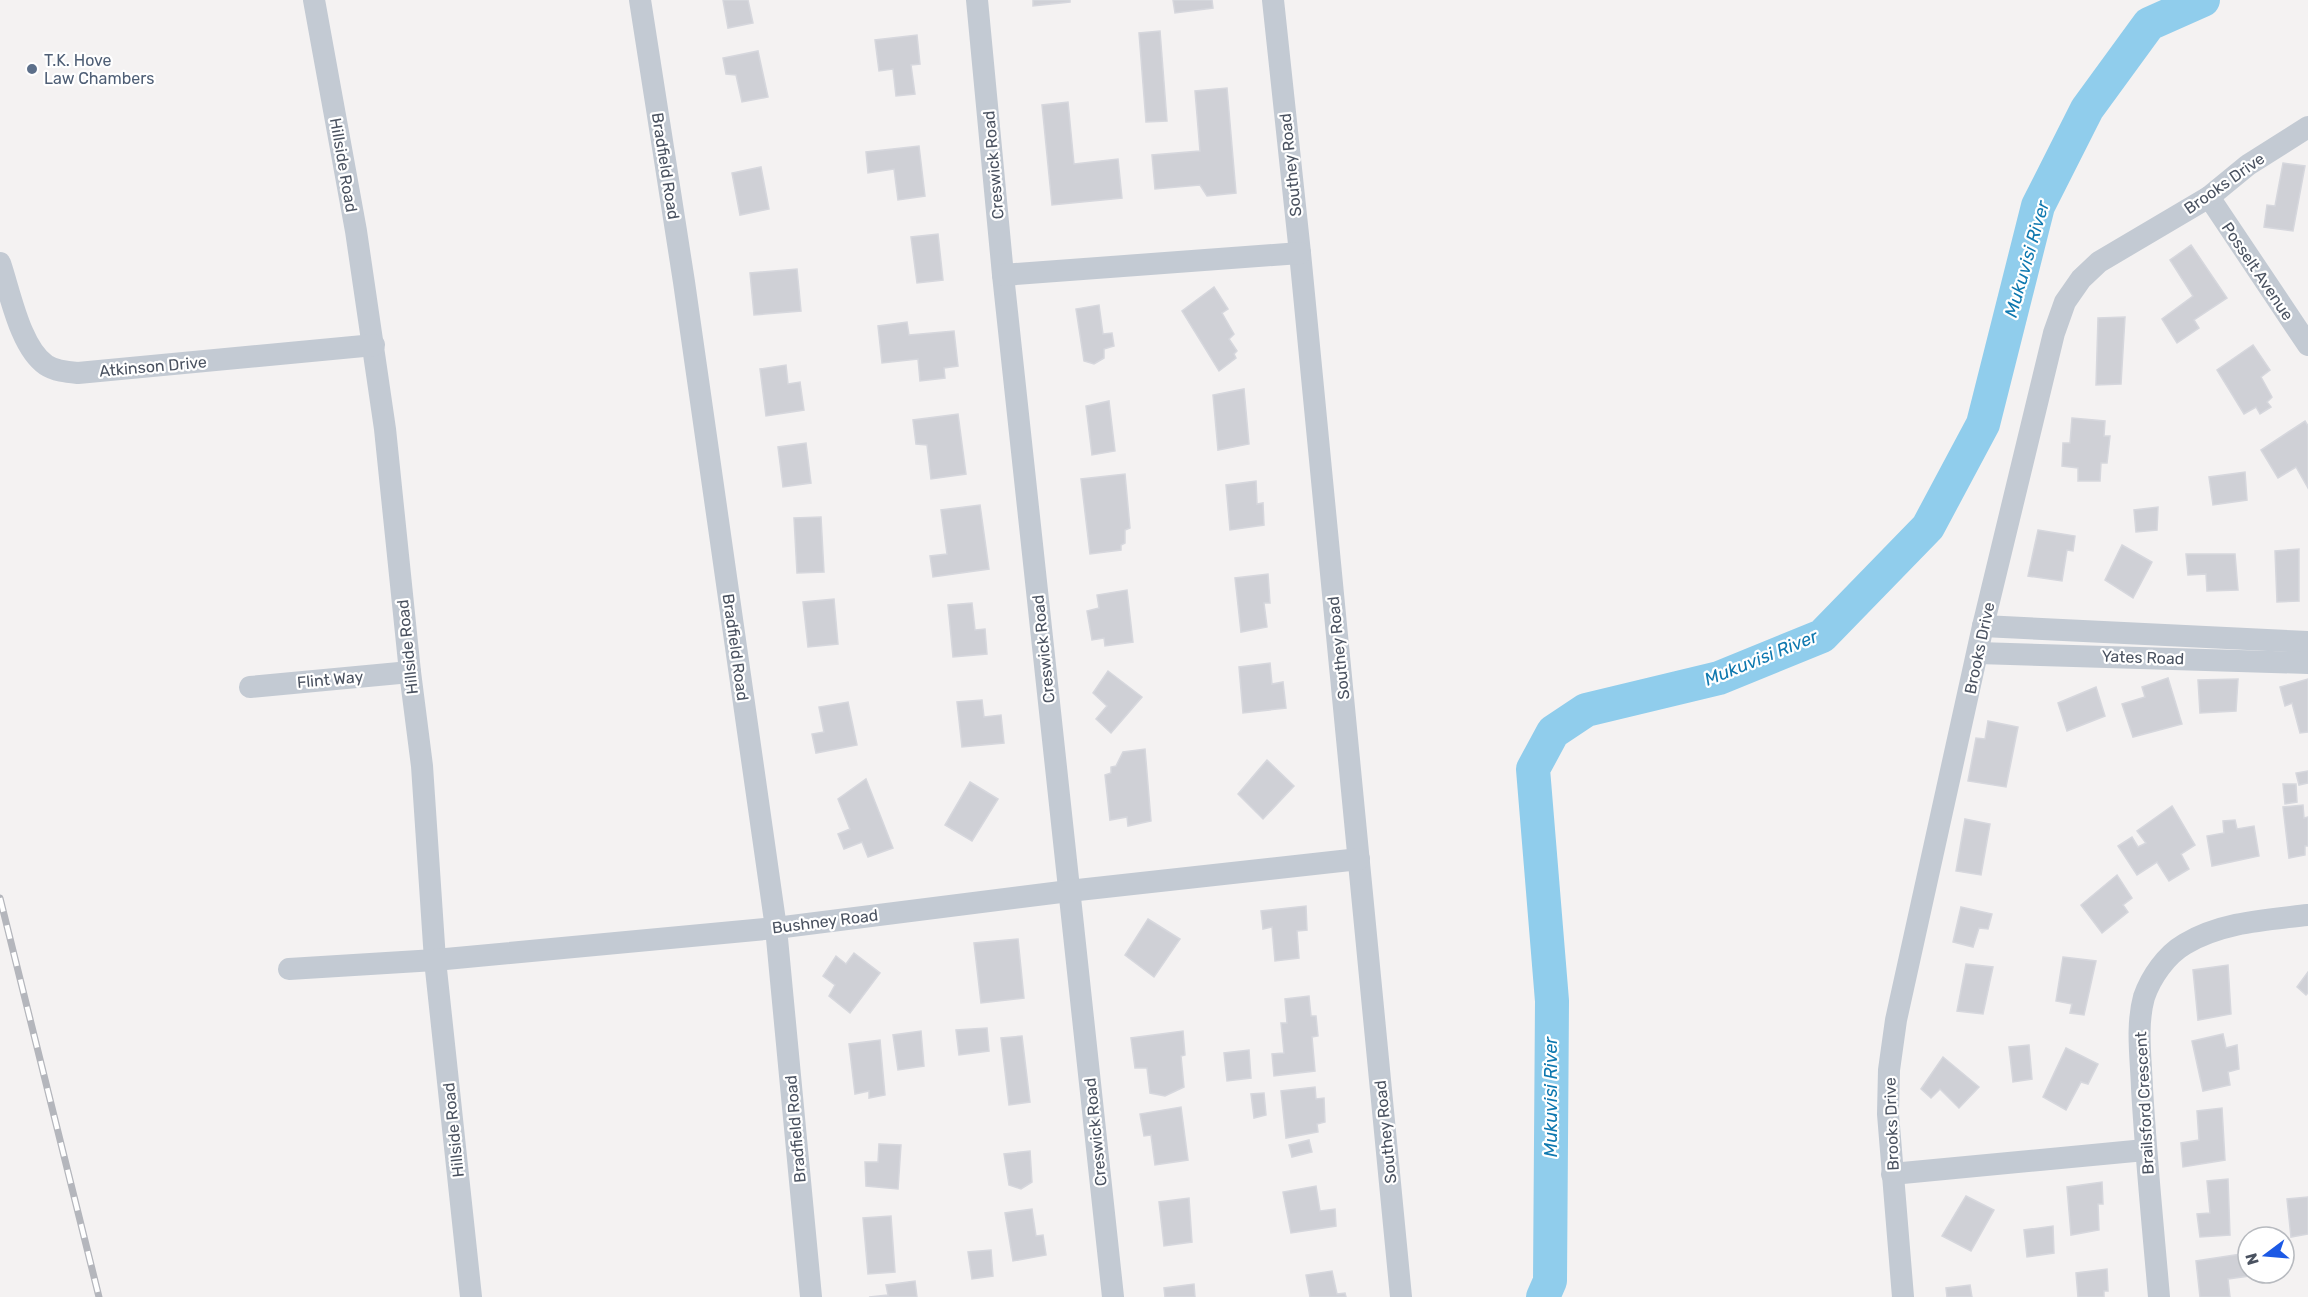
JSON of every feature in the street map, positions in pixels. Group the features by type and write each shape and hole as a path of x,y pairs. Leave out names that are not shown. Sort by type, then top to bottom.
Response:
{"street":[{"name":"Hillside Road","path":"314,0 356,231 385,429 422,766 435,960 471,1297"},
{"name":"Bradfield Road","path":"640,0 684,282 776,928 811,1297"},
{"name":"Creswick Road","path":"977,0 1003,275 1113,1297"},
{"name":"Southey Road","path":"1273,0 1401,1297"},
{"name":"Brooks Drive","path":"1903,1297 1888,1114 1889,1070 1896,1020 1983,626 2054,333 2065,302 2081,279 2099,262 2209,197 2248,165 2308,127"},
{"name":"Posselt Avenue","path":"2209,197 2308,345"},
{"path":"1003,275 1299,253"},
{"name":"Atkinson Drive","path":"0,263 27,341 42,362 62,371 78,373 374,345"},
{"name":"Yates Road","path":"1983,626 2308,642"},
{"name":"Yates Road","path":"1978,653 2308,663"},
{"name":"Flint Way","path":"250,687 410,672"},
{"name":"Bushney Road","path":"289,969 435,960 776,928 1069,891 1359,859"},
{"name":"Brailsford Crescent","path":"2159,1297 2145,1150 2139,1030 2144,998 2151,981 2166,959 2184,944 2231,925 2308,915"},
{"path":"1892,1174 2145,1150"}],"building":[{"path":"723,0 748,0 753,23 728,28"},
{"path":"1033,0 1070,0 1070,2 1033,6"},
{"path":"1173,0 1212,0 1213,8 1175,13"},
{"path":"1160,31 1167,121 1146,122 1139,33"},
{"path":"917,35 920,64 911,65 915,94 896,96 893,69 879,71 875,40"},
{"path":"758,51 768,97 742,102 736,75 726,74 723,58"},
{"path":"1227,88 1236,193 1207,196 1200,185 1155,189 1152,155 1200,151 1195,91"},
{"path":"1068,102 1074,164 1118,159 1122,198 1052,205 1042,105"},
{"path":"919,146 925,196 898,200 894,169 868,173 866,152"},
{"path":"2283,163 2305,166 2293,231 2264,227 2267,205 2275,206"},
{"path":"761,167 769,209 740,215 732,173"},
{"path":"938,234 943,280 917,283 911,237"},
{"path":"2191,245 2227,298 2194,320 2199,328 2177,343 2162,319 2193,296 2170,260"},
{"path":"797,269 801,311 754,315 750,273"},
{"path":"1214,287 1228,309 1222,313 1234,334 1229,339 1237,351 1234,354 1236,358 1219,371 1182,311"},
{"path":"1099,305 1103,334 1112,333 1114,346 1104,349 1104,358 1094,364 1084,361 1076,309"},
{"path":"2125,317 2121,384 2096,385 2098,318"},
{"path":"907,322 909,335 954,331 958,366 944,368 945,378 920,381 918,359 882,363 878,326"},
{"path":"2253,345 2270,370 2261,377 2272,397 2267,402 2271,407 2260,414 2256,407 2244,414 2217,370"},
{"path":"786,365 788,384 800,382 804,410 766,416 760,369"},
{"path":"1244,389 1249,444 1218,450 1213,395"},
{"path":"1109,401 1115,451 1092,455 1086,406"},
{"path":"958,414 966,474 931,479 927,445 916,444 913,420"},
{"path":"2072,418 2105,421 2104,436 2110,436 2107,463 2101,463 2100,481 2078,481 2078,468 2062,466 2063,443 2070,443"},
{"path":"2305,421 2308,426 2308,488 2296,467 2278,478 2261,450"},
{"path":"806,443 811,483 783,487 778,447"},
{"path":"2245,472 2247,500 2213,505 2209,477"},
{"path":"1125,474 1130,528 1125,530 1125,543 1121,545 1121,550 1090,554 1081,479"},
{"path":"1256,481 1257,504 1263,503 1264,525 1230,530 1226,485"},
{"path":"980,505 989,569 933,577 930,556 947,554 941,510"},
{"path":"2158,507 2157,530 2136,532 2134,510"},
{"path":"821,517 824,572 797,573 794,518"},
{"path":"2038,530 2075,536 2073,551 2067,550 2062,581 2028,576"},
{"path":"2122,545 2152,562 2133,598 2105,580"},
{"path":"2299,549 2299,601 2277,602 2275,551"},
{"path":"2186,554 2235,554 2238,590 2207,591 2206,574 2188,575"},
{"path":"1268,574 1270,603 1264,603 1267,627 1241,632 1235,578"},
{"path":"1127,590 1133,642 1105,646 1104,638 1092,640 1087,611 1099,608 1097,595"},
{"path":"834,599 838,644 808,647 803,602"},
{"path":"972,603 975,630 985,629 987,654 953,657 948,605"},
{"path":"1270,663 1272,684 1283,682 1286,708 1243,713 1239,667"},
{"path":"1108,671 1142,697 1111,733 1096,719 1107,706 1093,693"},
{"path":"2168,678 2182,724 2133,737 2122,704 2145,697 2142,687"},
{"path":"2238,679 2236,711 2200,713 2198,680"},
{"path":"2308,679 2308,732 2300,733 2292,703 2285,706 2280,687"},
{"path":"2096,687 2105,716 2067,731 2058,703"},
{"path":"982,700 984,717 1001,715 1004,743 962,747 957,702"},
{"path":"848,702 857,745 816,753 812,734 824,732 819,707"},
{"path":"1988,721 2018,727 2006,787 1968,781 1976,738 1985,739"},
{"path":"1145,749 1151,821 1128,826 1127,817 1110,820 1105,775 1111,773 1111,767 1116,766 1123,752"},
{"path":"1267,760 1294,786 1263,819 1238,794"},
{"path":"2308,771 2308,783 2299,785 2296,773"},
{"path":"866,779 893,848 868,857 862,842 844,849 838,834 850,829 838,799"},
{"path":"970,782 998,799 972,841 945,825"},
{"path":"2283,784 2296,784 2297,802 2285,804"},
{"path":"2303,805 2304,818 2308,817 2308,846 2305,846 2305,855 2289,858 2283,807"},
{"path":"2172,806 2195,845 2181,854 2189,869 2169,881 2157,862 2137,875 2118,846 2132,837 2138,847 2146,843 2137,831"},
{"path":"1965,819 1990,824 1981,875 1956,871"},
{"path":"2235,820 2237,829 2254,826 2259,856 2212,866 2207,836 2224,833 2223,821"},
{"path":"2117,875 2132,898 2123,905 2128,912 2102,933 2081,905"},
{"path":"1306,906 1307,930 1297,931 1299,958 1275,961 1272,927 1263,929 1261,911"},
{"path":"1961,907 1992,914 1988,929 1979,928 1973,947 1953,942"},
{"path":"1148,919 1180,939 1154,977 1125,955"},
{"path":"1018,939 1024,998 981,1003 974,943"},
{"path":"854,953 880,973 850,1013 829,996 835,985 823,976 836,956 846,964"},
{"path":"2063,957 2096,961 2084,1015 2070,1013 2072,1004 2056,1001"},
{"path":"1966,964 1993,967 1983,1014 1957,1011"},
{"path":"2228,965 2231,1014 2198,1020 2193,970"},
{"path":"2308,972 2308,993 2306,995 2297,987"},
{"path":"1309,996 1311,1016 1316,1016 1318,1036 1312,1037 1315,1071 1274,1076 1272,1054 1284,1053 1281,1023 1287,1023 1285,999"},
{"path":"987,1028 989,1051 959,1055 956,1030"},
{"path":"921,1031 924,1066 898,1070 893,1035"},
{"path":"1183,1031 1185,1055 1181,1056 1184,1087 1165,1096 1150,1093 1147,1068 1135,1068 1131,1038"},
{"path":"2223,1034 2226,1048 2237,1045 2239,1069 2228,1072 2230,1085 2203,1091 2192,1041"},
{"path":"1022,1036 1030,1102 1009,1105 1001,1038"},
{"path":"880,1040 885,1095 869,1098 869,1091 855,1094 849,1044"},
{"path":"2029,1045 2032,1079 2013,1082 2009,1047"},
{"path":"2066,1048 2098,1064 2088,1084 2081,1082 2066,1110 2043,1097"},
{"path":"1249,1050 1251,1078 1227,1081 1224,1053"},
{"path":"1943,1057 1979,1087 1959,1108 1940,1089 1931,1098 1921,1089"},
{"path":"1315,1087 1316,1099 1324,1098 1325,1122 1317,1124 1318,1132 1286,1138 1281,1091"},
{"path":"1264,1093 1266,1115 1254,1118 1251,1094"},
{"path":"1181,1107 1188,1160 1155,1165 1151,1135 1144,1136 1140,1114"},
{"path":"2222,1108 2225,1160 2183,1167 2181,1143 2199,1140 2197,1111"},
{"path":"1309,1140 1312,1152 1292,1157 1289,1145"},
{"path":"879,1144 901,1145 898,1189 866,1186 865,1162 878,1162"},
{"path":"1030,1151 1032,1182 1021,1189 1009,1185 1004,1154"},
{"path":"2228,1179 2230,1235 2200,1237 2197,1214 2210,1213 2207,1181"},
{"path":"2102,1182 2103,1204 2098,1204 2099,1230 2071,1235 2067,1187"},
{"path":"1316,1186 1320,1211 1335,1209 1336,1226 1291,1233 1283,1192"},
{"path":"1966,1196 1994,1210 1971,1251 1942,1236"},
{"path":"2308,1197 2308,1234 2296,1236 2296,1225 2290,1225 2287,1199"},
{"path":"1189,1198 1192,1242 1164,1246 1159,1202"},
{"path":"1032,1209 1036,1236 1043,1235 1046,1255 1013,1261 1005,1213"},
{"path":"891,1216 895,1272 868,1274 863,1218"},
{"path":"2053,1226 2054,1253 2027,1257 2024,1230"},
{"path":"991,1250 993,1276 972,1279 968,1252"},
{"path":"2236,1255 2236,1278 2228,1279 2230,1297 2200,1297 2196,1261"},
{"path":"2107,1269 2108,1291 2104,1291 2104,1297 2078,1297 2076,1273"},
{"path":"1332,1271 1337,1294 1345,1293 1346,1297 1310,1297 1306,1275"},
{"path":"915,1281 917,1297 869,1297 888,1295 886,1285"},
{"path":"1194,1284 1195,1297 1165,1297 1164,1288"},
{"path":"1970,1285 1972,1297 1947,1297 1946,1288"}],"waterway":[{"name":"Mukuvisi River","path":"1543,1297 1550,1281 1552,1001 1533,769 1553,732 1586,710 1719,678 1822,636 1928,527 1983,424 2038,206 2087,109 2149,24 2203,0"}],"railway":[{"path":"0,898 99,1297"}],"place":[{"name":"T.K. Hove Law Chambers","path":"32,69"}]}
